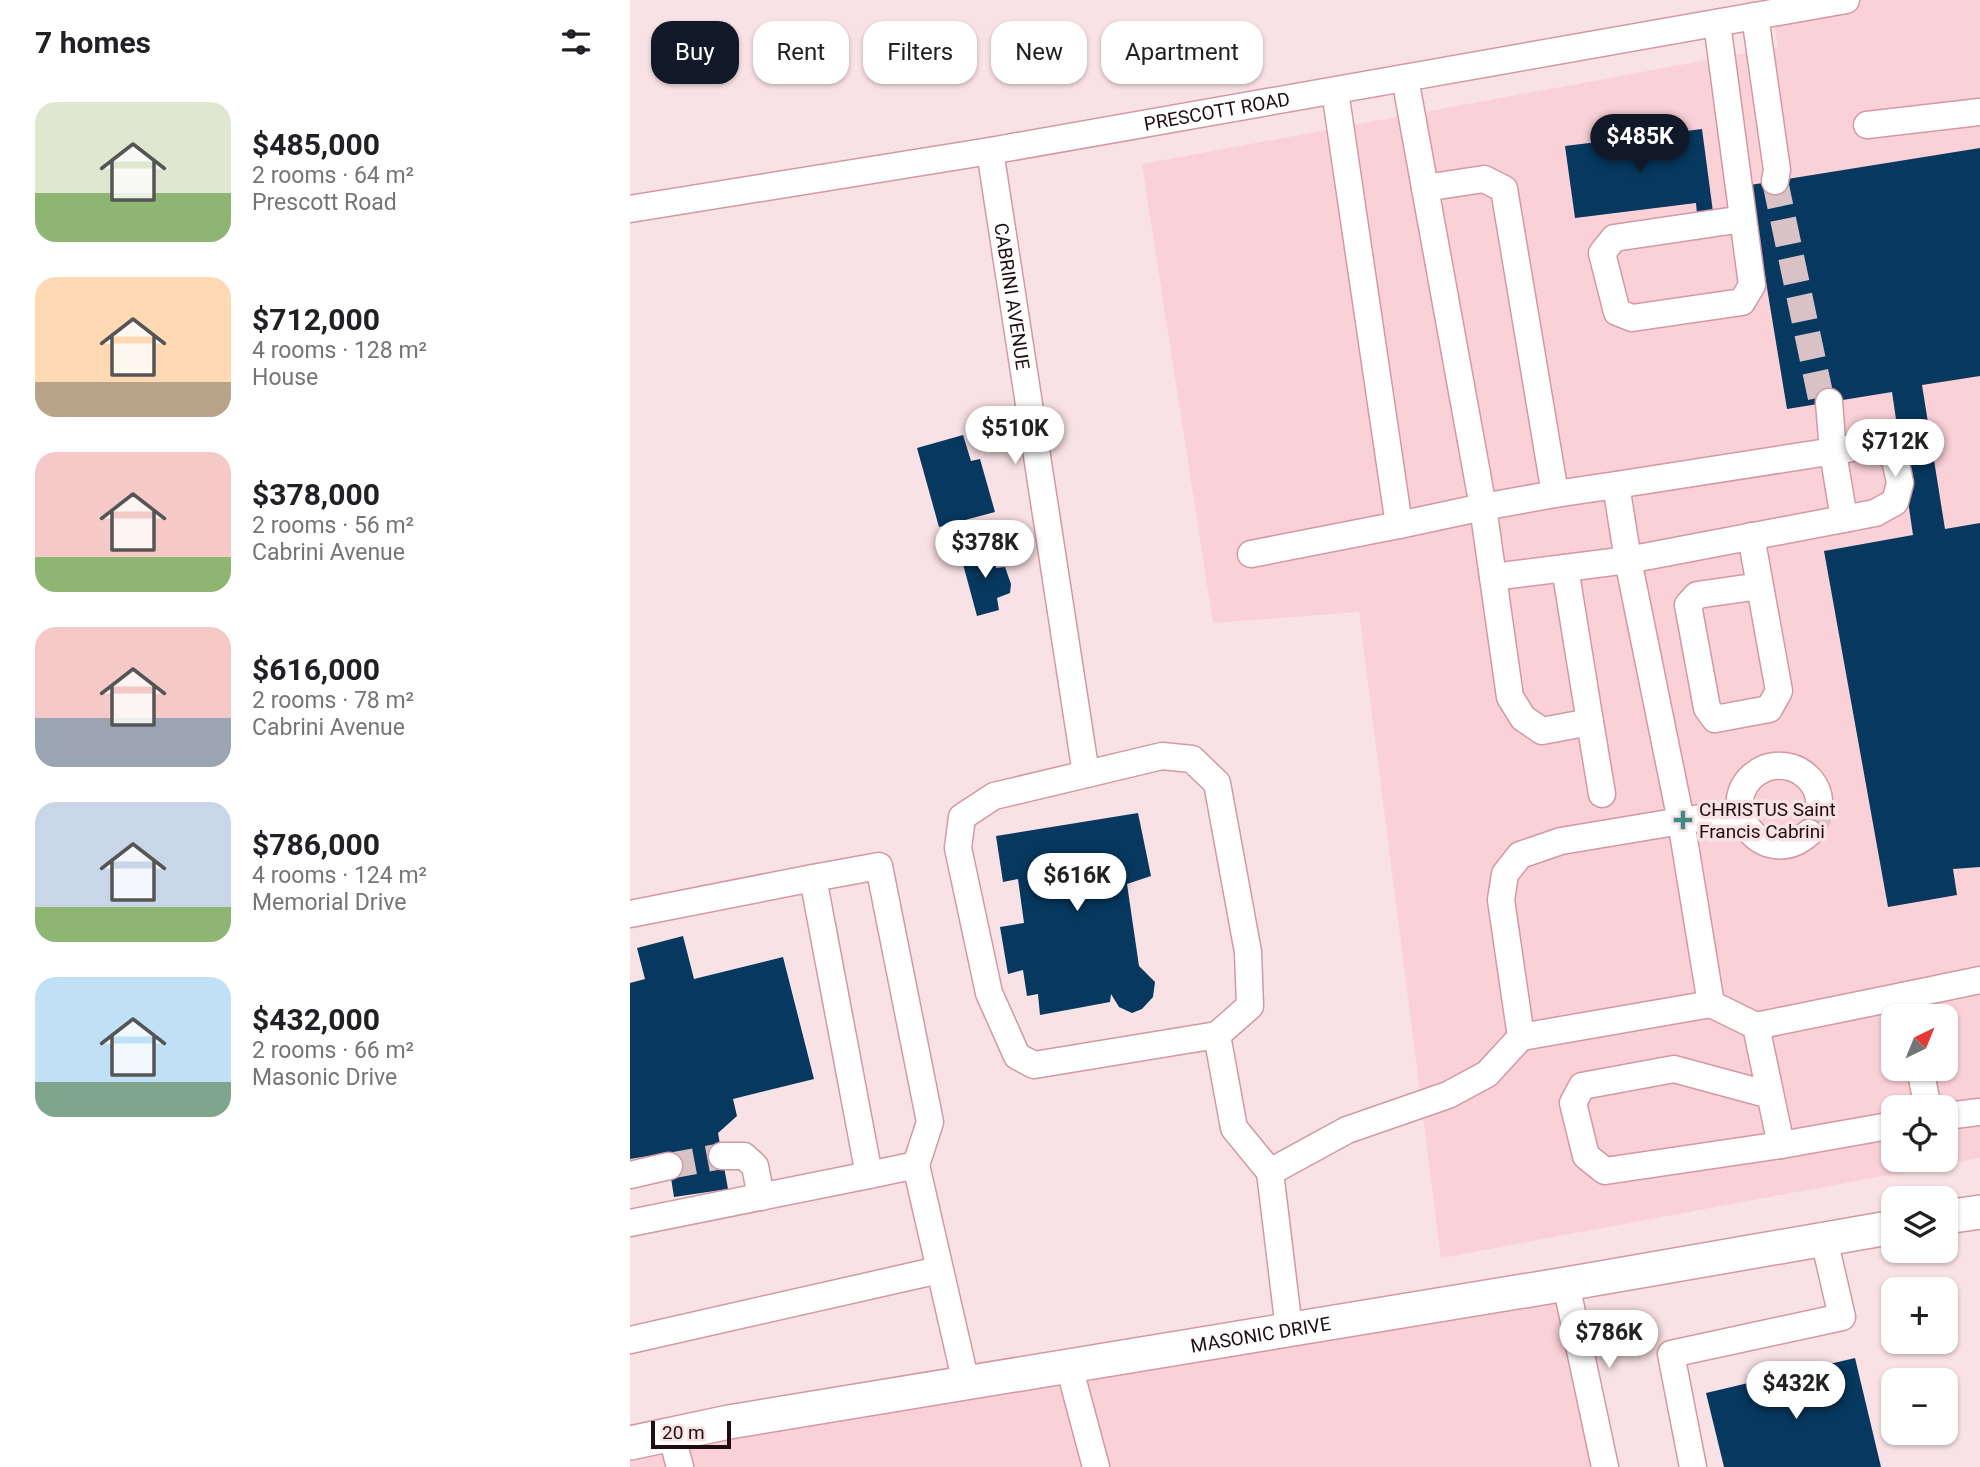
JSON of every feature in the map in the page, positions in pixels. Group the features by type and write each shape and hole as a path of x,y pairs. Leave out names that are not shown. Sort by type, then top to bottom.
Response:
{"main road":[{"path":"1958,1215 1980,1212"},
{"name":"MASONIC DRIVE","path":"630,1443 729,1422 1881,1229"}],"street":[{"name":"PRESCOTT ROAD","path":"630,209 990,151 1846,0"},
{"path":"1755,16 1778,177"},
{"path":"1717,23 1752,285 1742,302 1632,318 1617,312 1602,253 1614,238 1743,219"},
{"path":"1405,78 1483,507 1510,697 1523,718 1542,731 1590,722"},
{"path":"1335,91 1399,525"},
{"path":"1867,125 1980,112"},
{"name":"CABRINI AVENUE","path":"990,151 1086,774"},
{"path":"1425,188 1484,179 1504,189 1555,494"},
{"path":"1827,405 1844,519"},
{"path":"1251,554 1555,494 1860,447 1882,448 1895,458 1900,482 1895,502 1874,513 1628,560 1493,577"},
{"path":"1616,485 1628,560 1681,821 1711,1004"},
{"path":"1751,536 1779,691 1769,709 1715,719 1707,708 1688,605 1697,595 1760,586"},
{"path":"1565,568 1602,794"},
{"path":"1162,756 1192,759 1217,783 1248,952 1250,1006 1217,1035 1034,1065 1017,1056 989,993 958,848 962,817 994,796 1162,756"},
{"path":"1809,832 1790,844 1777,845 1764,842 1753,835 1740,812 1744,786 1753,775 1764,768 1777,765 1791,767 1812,782 1819,800"},
{"path":"1521,1037 1501,900 1505,874 1520,855 1561,841 1740,812"},
{"path":"630,914 879,866 930,1122 916,1166 965,1383"},
{"path":"813,877 869,1175"},
{"path":"1912,1004 1980,980"},
{"path":"1270,1172 1348,1130 1448,1095 1487,1074 1521,1037 1711,1004 1756,1026 1881,1009"},
{"path":"1756,1026 1781,1145"},
{"path":"1217,1035 1234,1128 1270,1172 1289,1329"},
{"path":"1770,1095 1674,1069 1582,1086 1573,1103 1586,1156 1605,1171 1881,1127"},
{"path":"1958,1115 1980,1112"},
{"path":"722,1156 744,1156 755,1166 761,1197"},
{"path":"630,1174 669,1166"},
{"path":"630,1223 916,1166"},
{"path":"1693,1467 1671,1354 1842,1317 1824,1239"},
{"path":"630,1340 939,1270"},
{"path":"1566,1284 1605,1467"},
{"path":"1069,1366 1096,1467"},
{"path":"671,1434 680,1467"}],"shaded area":[{"name":"CHRISTUS Saint Francis Cabrini","path":"1770,0 1980,0 1980,1158 1958,1162 1958,1095 1881,1095 1881,1172 1905,1172 1441,1258 1359,612 1213,623 1142,164 1778,47"},
{"path":"1566,1284 1605,1467 630,1467 630,1443"}],"building":[{"path":"1702,129 1713,212 1697,214 1696,203 1575,218 1565,146"},
{"path":"1980,148 1980,376 1922,385 1945,529 1980,523 1980,867 1953,869 1957,895 1888,907 1824,551 1913,535 1892,392 1787,409 1750,185"},
{"path":"963,435 971,461 980,459 995,512 939,527 917,448"},
{"path":"993,548 996,568 1005,567 1011,584 1010,593 997,598 999,610 977,616 960,553"},
{"path":"1138,813 1151,876 1127,884 1139,966 1155,982 1153,997 1142,1009 1132,1013 1119,1007 1111,994 1110,1002 1040,1015 1038,994 1027,996 1023,970 1008,974 1000,927 1024,923 1018,879 1003,882 996,836"},
{"path":"683,936 694,979 783,957 814,1079 733,1099 737,1116 718,1133 728,1189 674,1197 667,1153 630,1159 630,983 645,979 637,948"},
{"path":"1855,1358 1881,1467 1724,1467 1706,1393"}],"tunnel":[{"path":"1775,181 1822,403"},
{"path":"1809,833 1818,819 1819,800"},
{"path":"669,1166 722,1156"}],"place":[{"name":"CHRISTUS Saint Francis Cabrini","path":"1683,820"}]}
